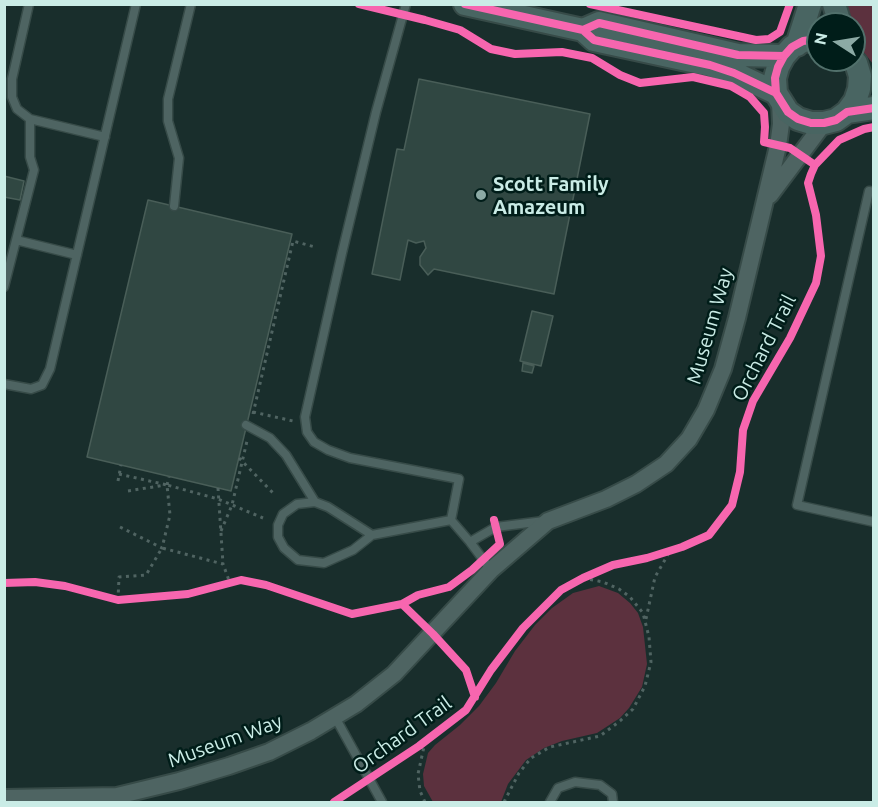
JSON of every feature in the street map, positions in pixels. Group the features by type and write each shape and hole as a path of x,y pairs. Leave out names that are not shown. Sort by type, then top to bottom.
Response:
{"street":[{"path":"465,4 583,30 594,40 710,65 734,73 778,97 788,112 798,119 811,123 836,120 847,112 855,102 860,72"},
{"path":"766,201 781,124 775,78 778,67 799,47 810,4"},
{"path":"583,30 599,23 738,55 799,47"},
{"path":"847,112 873,108"},
{"name":"Museum Way","path":"4,798 117,796 168,784 269,752 356,704 394,674 491,570 548,521 606,499 636,484 666,464 688,439 706,410 723,369 766,201 824,123"}],"lane":[{"path":"28,4 12,79 12,97 17,109 30,119 105,137"},
{"path":"4,384 31,389 42,385 50,369 136,4"},
{"path":"174,206 179,158 168,121 168,99 191,4"},
{"path":"406,4 376,112 305,417 307,432 314,442 328,450 350,458 459,479 451,520"},
{"path":"4,287 34,170 30,157 30,119"},
{"path":"873,192 869,191 797,505 873,522"},
{"path":"16,240 77,255"},
{"path":"248,426 270,438 286,455 315,502"},
{"path":"372,535 328,507 315,502 297,504 283,514 278,525 278,537 284,548 298,560 324,563 353,550 372,535 451,520"},
{"path":"451,520 471,542 491,570"},
{"path":"471,542 496,527 548,521"},
{"path":"335,717 376,800"},
{"path":"550,802 558,788 575,782 600,785 612,794 613,802"}],"path":[{"path":"221,531 232,505 240,460 291,241 315,247"},
{"path":"253,412 306,424"},
{"path":"240,460 275,495"},
{"path":"118,481 121,465"},
{"path":"119,474 218,499 263,518"},
{"path":"118,600 119,577 146,575 162,548 170,515 167,485 169,477"},
{"path":"128,491 167,485"},
{"path":"218,488 226,584 241,580"},
{"path":"120,526 162,548 223,564"},
{"path":"658,555 673,550"},
{"path":"645,623 653,583 673,550"},
{"path":"579,580 599,571"},
{"path":"504,802 519,773 531,758 550,747 600,736 620,722 633,709 645,686 651,662 642,613 630,597 619,589 603,582 579,580"},
{"path":"108,598 127,599"},
{"path":"425,742 418,774 420,791 425,802"}],"shaded area":[{"path":"843,5 873,5 873,64 866,55 866,12 845,12"},
{"path":"599,586 618,593 630,603 638,613 643,627 647,664 642,687 629,708 620,718 597,733 562,741 544,748 526,760 508,784 501,802 433,802 424,786 423,774 428,753 479,706 515,651 552,608 573,593"}],"building":[{"name":"Scott Family Amazeum","path":"419,79 590,114 554,294 434,269 428,275 420,265 420,257 426,248 424,241 416,243 408,240 400,280 372,274 397,149 404,150"},
{"path":"4,176 24,181 20,200 4,197"},
{"path":"148,200 292,234 231,491 87,457"},
{"path":"532,311 553,316 541,366 520,361"},
{"path":"523,363 534,366 532,373 522,371"}],"cycle path":[{"path":"359,4 460,30 491,49 515,54 562,52 592,58 620,75 640,83 693,77 731,86 750,97 764,113 764,142 790,148 815,165"},
{"path":"465,4 583,30 594,40 710,65 734,73 776,93"},
{"path":"590,4 756,40 769,39 780,32 790,4"},
{"path":"583,30 599,23 738,55 784,56"},
{"path":"806,41 792,47 784,56 775,78 776,93 788,112 798,119 811,123 824,123 836,120 847,112 874,108"},
{"name":"Orchard Trail","path":"334,802 419,746 466,710 491,670 523,628 561,590 613,565 647,558 682,547 709,535 732,505 740,472 743,430 753,401 790,338 816,283 821,256 816,215 808,183 811,174 815,165 839,140 874,127"},
{"path":"402,604 418,595 449,587 472,570 500,544 494,520"},
{"path":"4,583 35,582 65,586 118,600 188,594 241,580 266,585 352,614 402,604 466,670 475,697"}],"place":[{"name":"Scott Family Amazeum","path":"481,195"}]}
